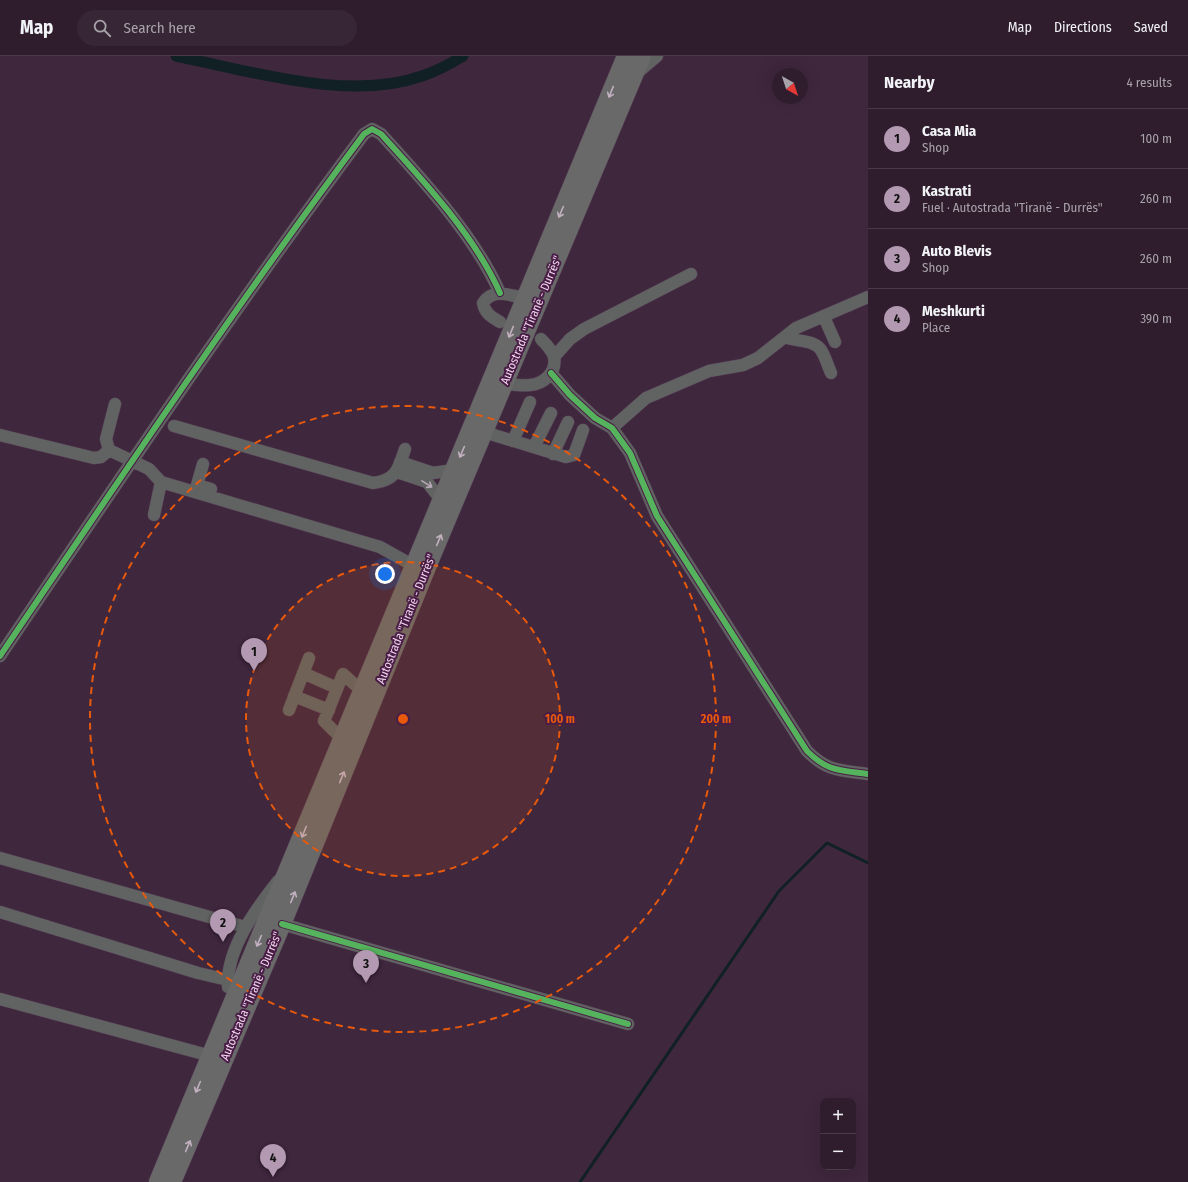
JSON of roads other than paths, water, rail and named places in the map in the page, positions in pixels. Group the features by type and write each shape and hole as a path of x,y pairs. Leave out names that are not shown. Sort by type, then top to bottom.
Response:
{"highway":[{"name":"Autostrada \"Tiranë - Durrës\"","path":"158,1182 453,474 524,298 626,56"},
{"name":"Autostrada \"Tiranë - Durrës\"","path":"172,1182 282,924 429,562 642,56"}],"street":[{"path":"634,76 656,56"},
{"path":"0,656 131,462 283,243 364,134 372,129 381,134 427,185 472,245 490,272 500,293"},
{"path":"554,356 570,339 584,329 691,274"},
{"path":"500,322 489,315 484,309 483,303 492,294 500,293 524,298"},
{"path":"612,428 646,398 709,371 744,365 758,358 796,328 868,297"},
{"path":"824,317 835,342"},
{"path":"785,337 790,340 814,344 820,348 831,373"},
{"path":"504,384 531,385 543,381 552,373 554,356 549,347 541,339"},
{"path":"552,373 570,396 595,418 612,428 630,453 657,516 807,751 819,764 836,770 868,774"},
{"path":"513,441 530,402"},
{"path":"115,404 106,439 110,450 131,462 149,469 161,482 380,547 415,563"},
{"path":"534,447 551,413"},
{"path":"553,454 568,422"},
{"path":"174,426 373,483 389,478 398,467 405,449"},
{"path":"484,432 566,457 574,454 583,430"},
{"path":"0,435 94,458 101,457 110,450"},
{"path":"203,464 197,485 383,540 415,563"},
{"path":"398,467 433,474 447,471 453,474"},
{"path":"398,467 427,482 433,488 438,496 438,510"},
{"path":"154,515 161,482"},
{"path":"289,710 309,658"},
{"path":"303,673 338,688"},
{"path":"342,739 324,722 343,674 362,691"},
{"path":"294,696 329,710"},
{"path":"0,858 245,927"},
{"path":"229,1012 228,980 230,967 245,927 290,866"},
{"path":"0,912 198,973 228,980"},
{"path":"282,924 628,1024"},
{"path":"0,1000 211,1056"}],"waterway":[{"path":"176,56 267,76 332,85 363,86 394,83 422,76 433,72 463,56"},
{"path":"580,1182 779,891 827,843 868,863"}],"place":[{"name":"Casa Mia","path":"254,671"},
{"name":"Kastrati","path":"223,942"},
{"name":"Auto Blevis","path":"366,983"},
{"name":"Meshkurti","path":"273,1177"}]}
